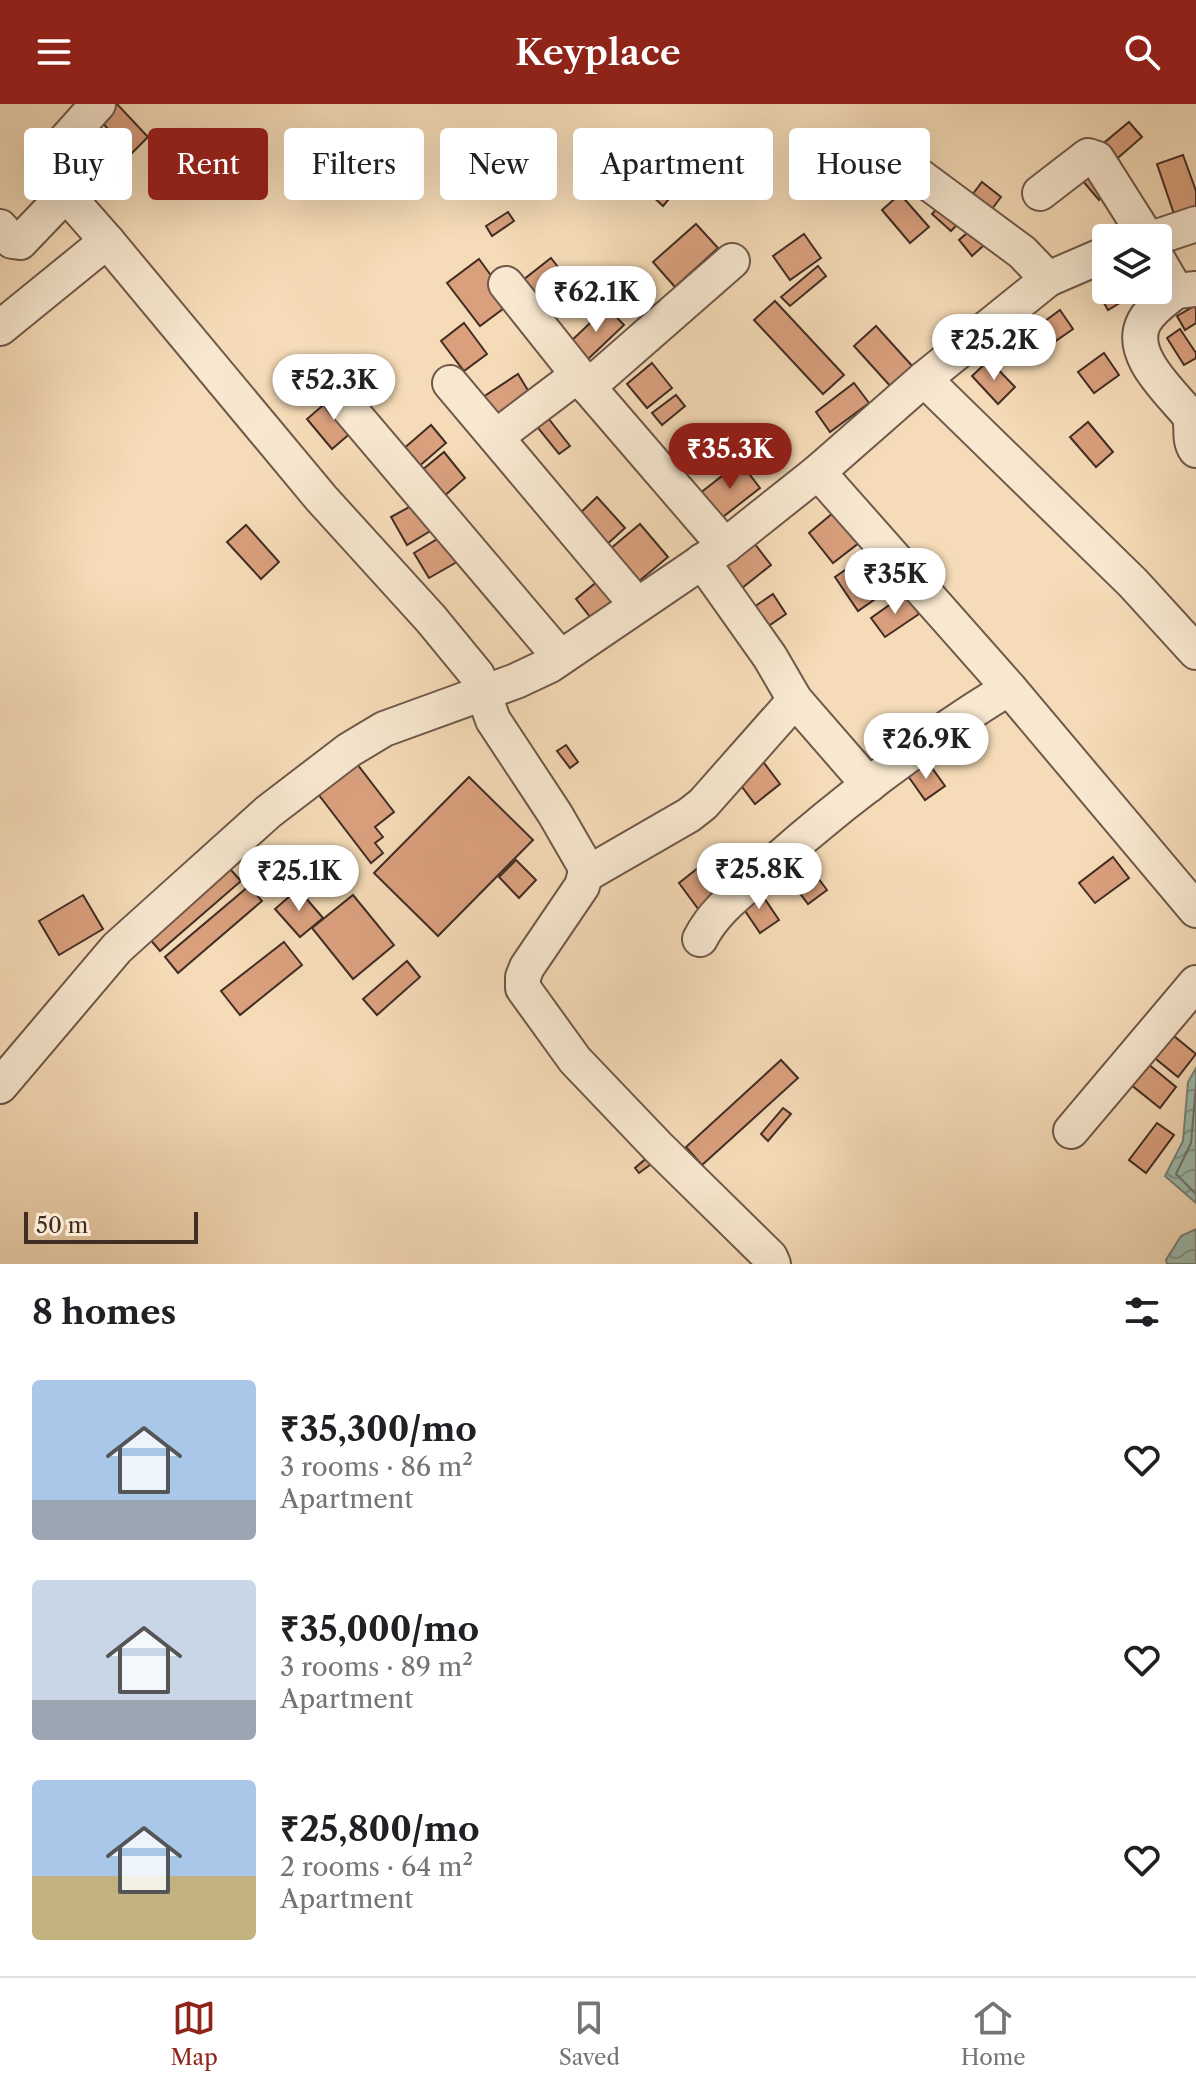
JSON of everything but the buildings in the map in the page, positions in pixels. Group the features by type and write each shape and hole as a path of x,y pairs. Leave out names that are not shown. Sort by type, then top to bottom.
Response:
{"street":[{"path":"76,128 98,104"},
{"path":"1040,193 1092,156 1097,159 1138,224"},
{"path":"930,184 1022,252 1048,279"},
{"path":"0,227 12,241 20,242 60,200"},
{"path":"70,200 321,498 431,619 477,675 493,720 585,866 582,886 527,967 523,988 575,1060 770,1257 773,1264"},
{"path":"1172,232 1196,224"},
{"path":"0,328 107,241"},
{"path":"0,1086 117,948 268,812 349,750 384,729 516,681 560,657 714,554 818,472 924,379 1048,279 1092,260"},
{"path":"496,437 583,381 732,261"},
{"path":"1172,275 1186,290 1145,321 1141,343 1147,363 1189,415 1192,444 1196,450"},
{"path":"506,284 714,554 795,700 869,785"},
{"path":"924,379 1133,583 1196,652"},
{"path":"450,383 637,605"},
{"path":"341,399 560,657"},
{"path":"818,472 1009,688 1196,910"},
{"path":"700,939 711,919 802,838 966,714 1009,688"},
{"path":"585,875 703,804 795,700"},
{"path":"1071,1131 1196,983"}],"water":[{"path":"1196,1068 1196,1203 1165,1176 1183,1141 1188,1082"},
{"path":"1196,1229 1196,1264 1167,1264 1166,1260 1181,1236"}]}
